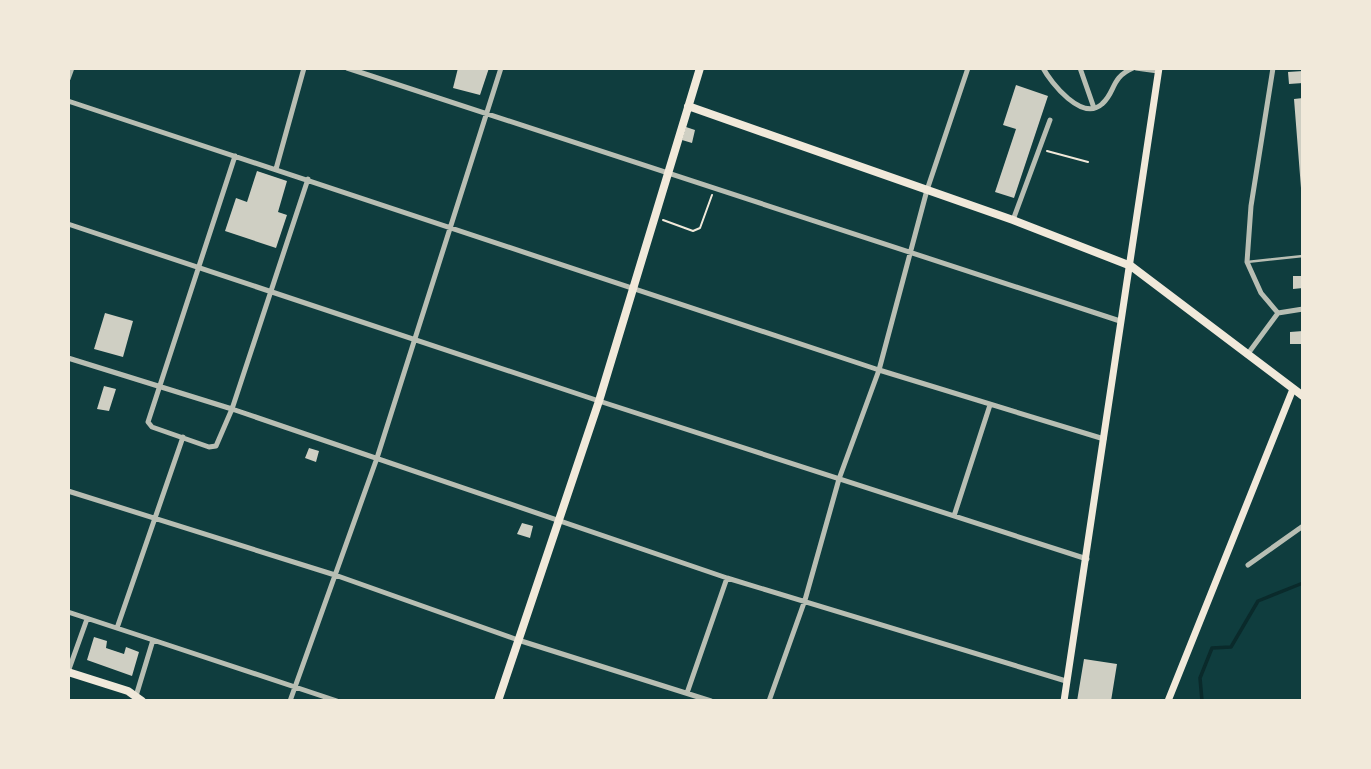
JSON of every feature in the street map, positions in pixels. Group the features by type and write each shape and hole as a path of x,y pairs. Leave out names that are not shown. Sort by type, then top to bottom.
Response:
{"main road":[{"path":"498,701 562,523 699,68"},
{"path":"1064,701 1120,321 1131,266 1158,70"},
{"path":"688,106 1013,220 1131,266 1303,396"},
{"path":"1168,701 1293,389"},
{"path":"68,672 139,698"}],"street":[{"path":"68,79 72,68"},
{"path":"276,169 304,68"},
{"path":"347,68 1120,321"},
{"path":"290,701 377,458 501,68"},
{"path":"769,701 804,600 839,479 879,370 927,190 968,68"},
{"path":"1043,68 1063,95 1082,107 1094,108 1102,104 1115,80 1134,68 1158,70"},
{"path":"1080,68 1094,108"},
{"path":"1273,68 1251,206 1247,262 1261,293 1278,313"},
{"path":"68,101 879,370 1104,439"},
{"path":"1013,220 1050,120"},
{"path":"235,156 149,425 183,437 215,447 232,409 308,179"},
{"path":"68,224 599,401 1087,559"},
{"path":"1247,355 1278,313 1303,309"},
{"path":"68,358 232,409 727,578 1066,681"},
{"path":"954,516 990,405"},
{"path":"117,628 183,437"},
{"path":"68,491 335,575 519,640 711,701"},
{"path":"1248,565 1303,526"},
{"path":"687,693 727,578"},
{"path":"68,612 337,701"},
{"path":"68,672 87,619"},
{"path":"139,698 153,640"}],"lane":[{"path":"1247,262 1303,256"}],"path":[{"path":"1039,149 1088,162"},
{"path":"655,218 693,231 700,228 714,188"}],"building":[{"path":"458,68 489,68 480,95 453,88"},
{"path":"1303,71 1303,83 1289,84 1288,72"},
{"path":"1016,85 1048,96 1014,198 995,192 1016,129 1003,125"},
{"path":"1303,98 1303,188 1301,188 1294,99"},
{"path":"686,127 695,130 692,143 682,140"},
{"path":"257,171 287,181 278,212 287,215 276,248 225,231 236,198 247,202"},
{"path":"1293,276 1303,276 1303,288 1293,289"},
{"path":"105,313 133,321 123,357 94,349"},
{"path":"1303,331 1303,344 1290,344 1290,332"},
{"path":"104,386 116,389 109,411 97,409"},
{"path":"309,448 319,451 316,462 305,458"},
{"path":"522,523 533,526 530,538 517,534"},
{"path":"94,637 107,641 106,648 124,654 126,647 139,652 132,676 87,660"},
{"path":"1084,659 1117,664 1111,701 1077,701"}],"waterway":[{"path":"1202,701 1200,678 1212,648 1231,647 1258,601 1303,583"}]}
